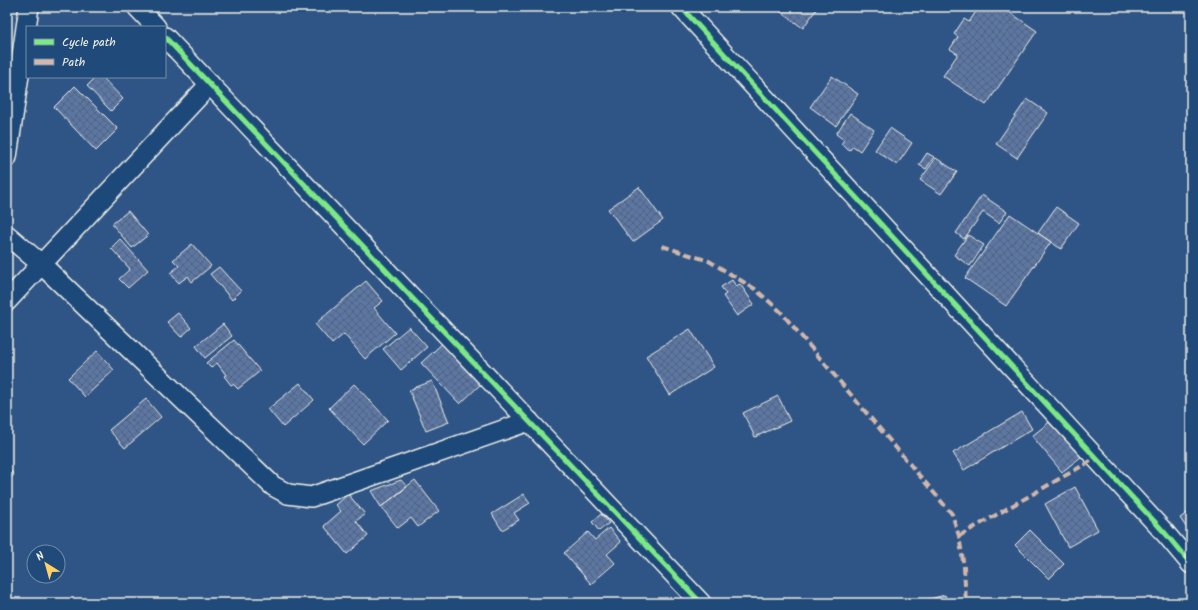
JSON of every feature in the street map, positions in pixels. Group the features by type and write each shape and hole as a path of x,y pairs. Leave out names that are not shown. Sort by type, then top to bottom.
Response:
{"street":[{"path":"26,26 29,7"},
{"path":"137,7 155,26"},
{"path":"681,7 1154,521 1191,564"},
{"path":"7,157 26,27"},
{"path":"166,38 701,603"},
{"path":"7,301 210,84"},
{"path":"7,235 41,264 273,486 288,494 311,497 529,420"}],"building":[{"path":"774,7 818,7 803,28"},
{"path":"979,7 1002,7 1037,31 986,105 943,76 958,54 950,49 958,37 954,34 964,19 969,22"},
{"path":"832,76 858,94 836,126 810,107"},
{"path":"95,78 103,78 123,99 111,111 87,86"},
{"path":"75,86 118,129 96,151 54,107"},
{"path":"1027,99 1048,113 1017,158 996,144"},
{"path":"850,113 874,130 860,151 853,146 850,150 841,144 844,140 836,134"},
{"path":"890,128 912,143 897,165 875,150"},
{"path":"927,153 934,157 926,169 919,165"},
{"path":"936,158 957,172 941,194 920,180"},
{"path":"639,187 663,220 633,242 608,209"},
{"path":"982,195 1007,212 999,223 983,212 964,239 956,233"},
{"path":"1056,207 1079,223 1061,249 1038,233"},
{"path":"128,211 148,235 132,248 112,224"},
{"path":"1010,214 1051,242 1006,306 965,278"},
{"path":"968,235 984,245 970,266 954,255"},
{"path":"120,239 148,270 128,288 119,279 130,269 111,248"},
{"path":"192,244 211,266 192,282 188,276 179,283 170,273 179,266 173,260"},
{"path":"219,267 241,291 232,300 210,274"},
{"path":"732,280 736,286 740,284 754,304 737,316 723,296 726,294 721,287"},
{"path":"366,281 383,301 374,308 395,333 365,359 344,334 332,344 315,324"},
{"path":"178,313 191,328 181,337 167,322"},
{"path":"223,324 232,336 205,358 196,346"},
{"path":"409,327 427,347 401,370 383,349"},
{"path":"690,329 714,367 670,395 646,356"},
{"path":"234,340 260,371 238,389 233,384 231,385 217,363 211,368 206,363"},
{"path":"445,341 484,381 460,404 421,363"},
{"path":"97,351 114,370 85,397 68,378"},
{"path":"432,381 449,422 426,431 409,390"},
{"path":"300,383 314,400 283,427 268,409"},
{"path":"354,384 388,420 363,444 329,408"},
{"path":"778,396 790,421 755,437 743,413"},
{"path":"146,399 161,417 125,448 109,430"},
{"path":"1022,412 1032,429 964,470 953,453"},
{"path":"1052,420 1082,456 1062,472 1032,436"},
{"path":"7,466 14,475 7,481"},
{"path":"401,480 407,487 381,507 371,491"},
{"path":"415,480 439,511 418,527 411,518 398,528 381,507"},
{"path":"1075,487 1098,530 1068,547 1045,504"},
{"path":"348,494 365,514 356,521 368,536 347,554 324,526 341,511 336,505"},
{"path":"524,494 530,503 514,513 519,520 502,530 492,514"},
{"path":"1191,510 1191,523 1186,527 1180,518"},
{"path":"601,514 609,523 599,531 592,522"},
{"path":"609,528 621,542 607,554 615,563 591,584 564,553 588,532 595,540"},
{"path":"1030,530 1064,564 1049,579 1015,545"},
{"path":"945,595 947,603 915,603"}],"marked path":[{"path":"662,246 709,261 755,289 780,311 952,514 959,536 964,567 966,603"},
{"path":"959,536 1096,458"}],"cycle path":[{"path":"681,7 1165,533 1191,564"},
{"path":"166,38 701,603"}]}
